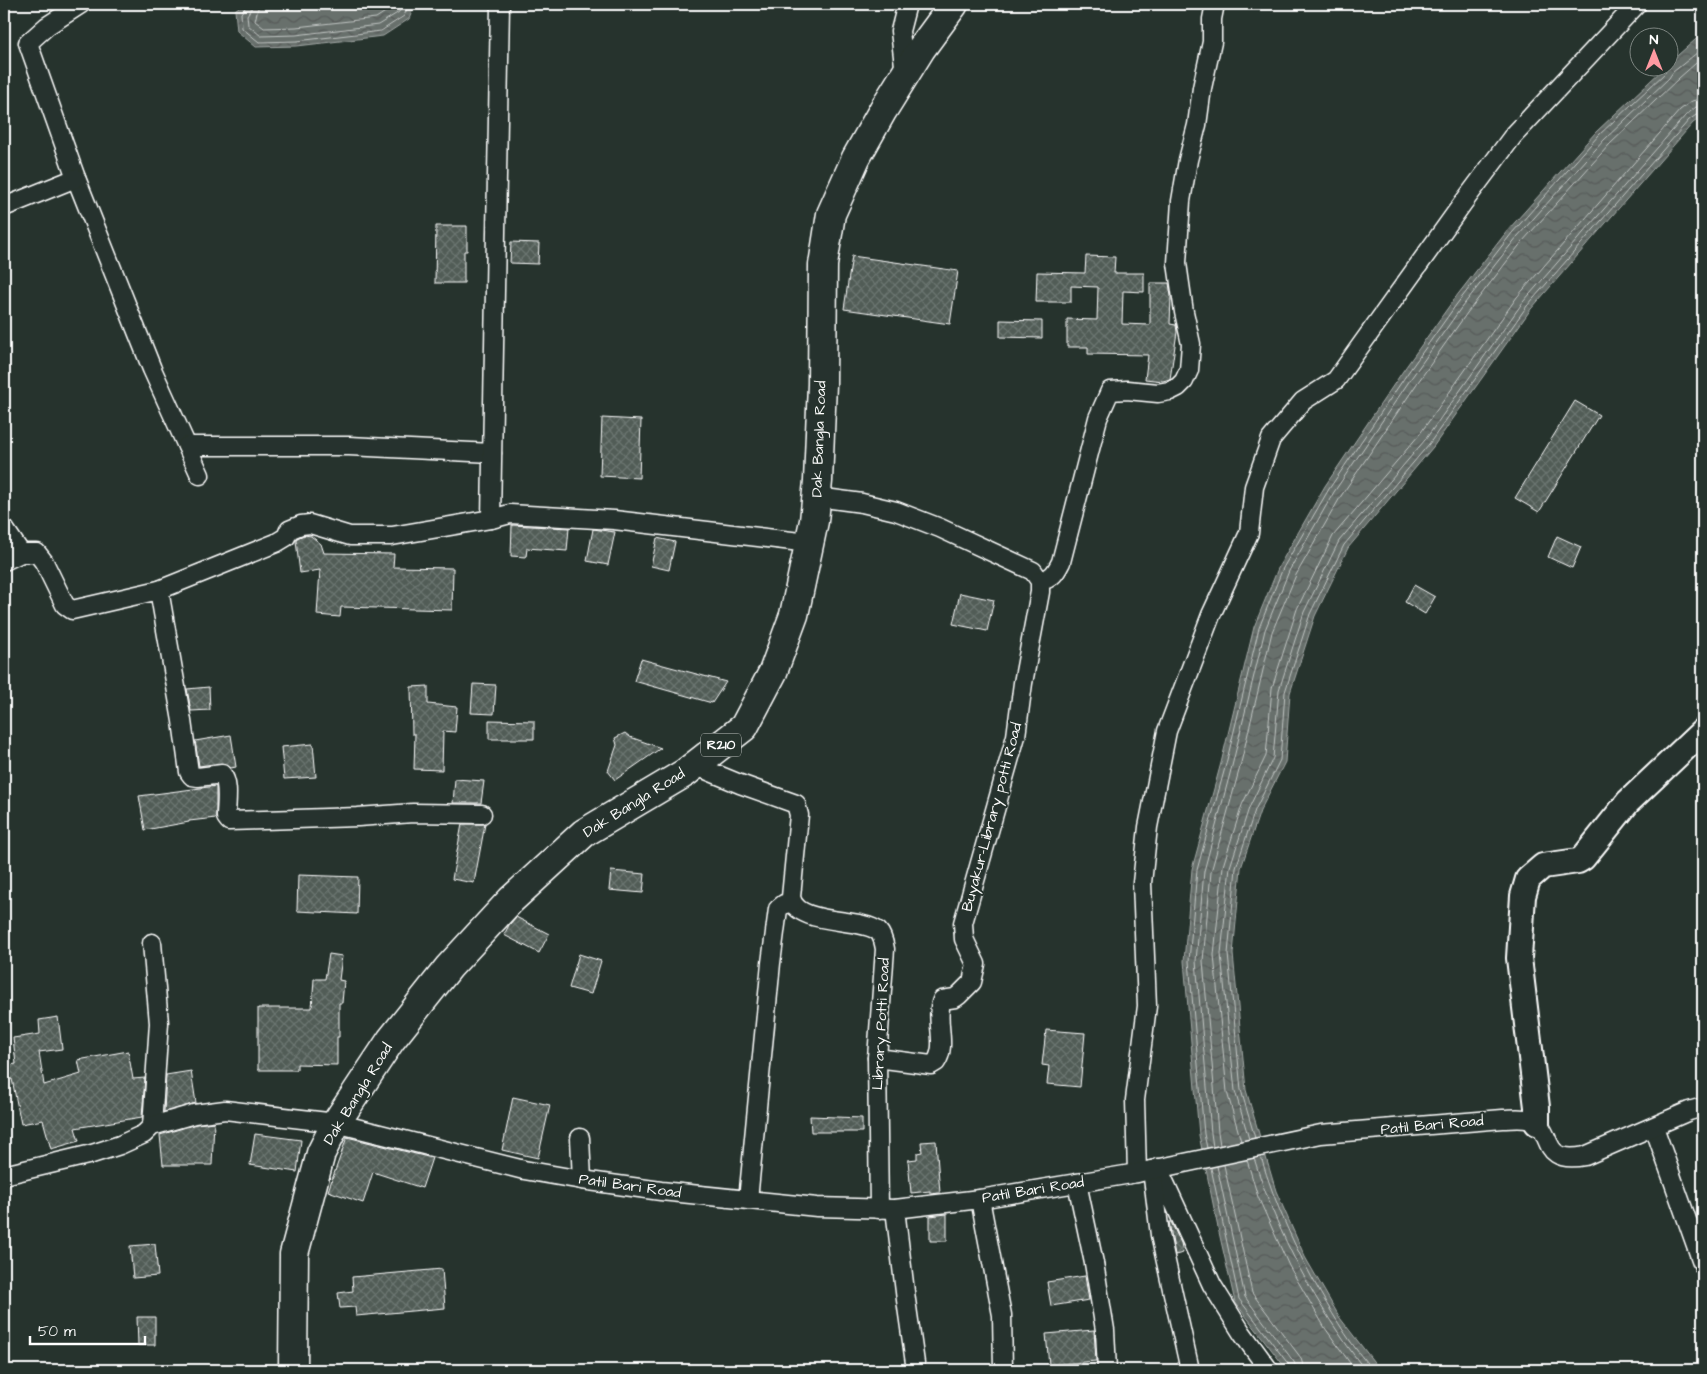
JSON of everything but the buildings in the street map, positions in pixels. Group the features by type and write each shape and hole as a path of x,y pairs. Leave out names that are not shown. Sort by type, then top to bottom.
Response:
{"main road":[{"name":"Dak Bangla Road","path":"293,1370 294,1254 321,1153 336,1123 391,1040 449,968 511,900 584,833 684,773 744,727 773,672 794,615 817,497 822,384 823,265 831,214 856,158 905,74 954,4"}],"street":[{"path":"82,4 46,26 28,43 76,178 152,369 200,475"},
{"path":"491,519 500,4"},
{"path":"905,74 900,31 907,4"},
{"path":"817,497 862,503 896,511 940,528 1033,571 1040,581 1047,580 1055,574 1061,562 1098,418 1110,391 1127,390 1158,393 1170,391 1178,387 1188,376 1192,344 1184,312 1177,254 1181,201 1212,42 1214,4"},
{"path":"1190,1370 1160,1235 1153,1169 1135,1100 1148,1006 1142,883 1148,827 1167,731 1211,615 1248,533 1254,487 1271,439 1303,401 1336,380 1513,136 1636,4"},
{"path":"4,207 76,178"},
{"path":"187,446 349,446 492,453"},
{"path":"4,561 21,553 37,553 44,562 65,605 72,610 159,590 276,543 286,537 289,530 301,525 310,524 350,536 392,536 510,514 614,520 809,543"},
{"path":"4,528 21,553"},
{"name":"Buyakur-Library potti Road","path":"877,1058 931,1065 936,1062 940,1049 939,1007 942,1000 959,996 972,982 976,964 964,939 963,923 1016,736 1023,683 1040,592 1040,581"},
{"path":"159,590 182,721 188,772 192,776 198,777 224,775 226,816 229,821 358,817 413,813 482,814"},
{"path":"1703,731 1628,802 1583,858 1578,861 1543,866 1528,879 1521,910 1520,958 1537,1108 1536,1123 1540,1126 1552,1150 1558,1155 1574,1158 1585,1156 1703,1107"},
{"path":"694,765 796,804 799,815 792,903 784,904 778,909 748,1200"},
{"name":"Library Potti Road","path":"792,903 806,914 878,931 886,949 877,1058 887,1209 916,1370"},
{"path":"152,943 159,1023 152,1126"},
{"name":"Patil Bari Road","path":"4,1175 92,1154 120,1145 144,1134 152,1126 194,1114 225,1110 336,1123 524,1170 582,1180 661,1191 817,1208 887,1209 980,1199 1077,1183 1321,1134 1503,1119 1527,1119 1536,1123"},
{"path":"1654,1127 1703,1265"},
{"path":"580,1138 582,1180"},
{"path":"1153,1169 1212,1285 1242,1334 1269,1370"},
{"path":"1077,1183 1094,1263 1105,1330 1107,1370"},
{"path":"980,1199 1002,1315 1003,1370"}],"water":[{"path":"243,4 415,4 409,19 383,36 297,46 256,47 237,31 235,10"},
{"path":"1703,33 1703,116 1693,123 1531,309 1433,447 1348,548 1315,616 1290,693 1285,762 1260,811 1241,868 1233,954 1246,1090 1276,1191 1305,1257 1340,1318 1380,1370 1287,1370 1235,1302 1199,1135 1184,961 1192,869 1221,763 1254,627 1279,566 1325,486 1452,302 1508,230 1596,132 1653,78 1680,78 1680,53"}]}
